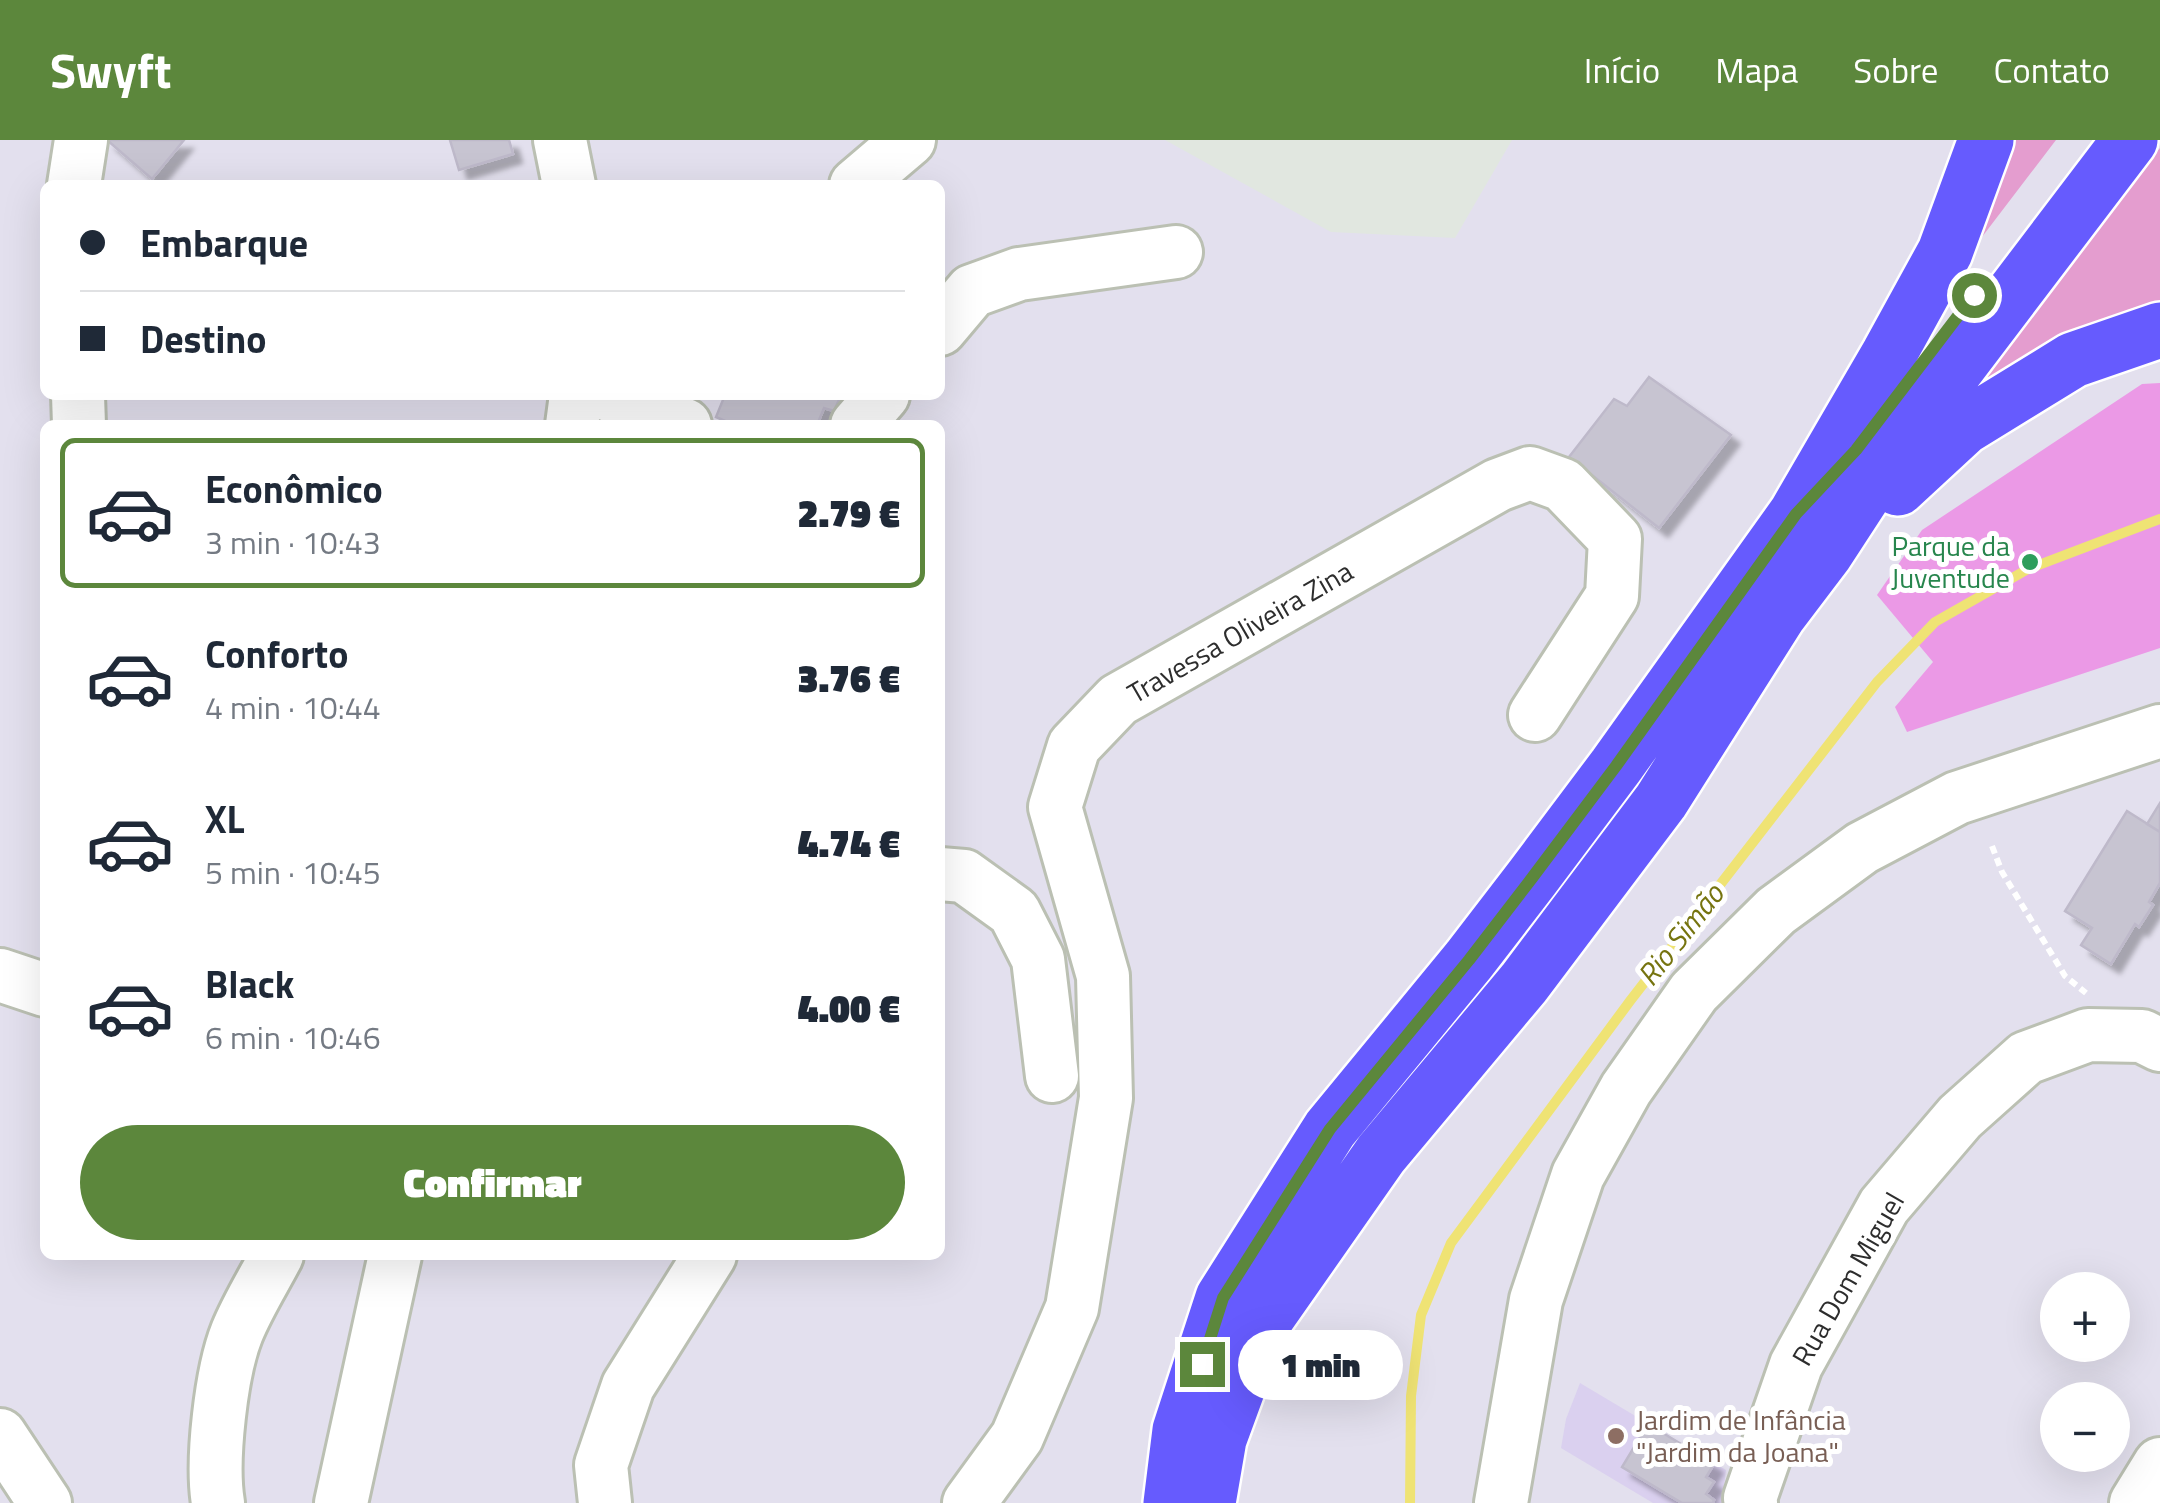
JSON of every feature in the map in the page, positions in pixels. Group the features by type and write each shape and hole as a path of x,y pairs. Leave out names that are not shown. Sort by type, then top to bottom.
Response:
{"highway":[{"path":"1208,1503 1219,1438 1260,1327 1381,1154 1524,982 1661,801 1778,616 1889,354 1945,252 1986,140"},
{"path":"1810,534 1856,450 2092,140"},
{"path":"1171,1503 1180,1430 1223,1298 1330,1129 1469,960 1616,766 1810,534 1881,468 2130,140"},
{"path":"1810,534 1964,427 2073,360 2160,330"}],"street":[{"path":"75,180 81,140"},
{"path":"560,140 568,180"},
{"path":"862,180 908,140"},
{"path":"945,323 972,292 1018,274 1176,252"},
{"path":"621,400 672,420"},
{"path":"860,420 878,400"},
{"name":"Travessa Oliveira Zina","path":"969,1503 1017,1437 1072,1308 1106,1098 1103,976 1055,807 1074,746 1118,700 1498,485 1530,473 1563,485 1615,540 1612,596 1535,715"},
{"path":"1501,1503 1536,1300 1578,1175 1626,1089 1694,992 1776,911 1862,848 1957,798 2160,732"},
{"path":"945,874 964,876 1014,912 1038,959 1052,1076"},
{"path":"0,975 40,988"},
{"name":"Rua Dom Miguel","path":"1751,1503 1796,1365 1884,1206 1960,1117 2026,1058 2088,1035 2142,1036 2160,1045"},
{"path":"218,1503 220,1405 236,1334 275,1260"},
{"path":"341,1503 394,1260"},
{"path":"606,1503 601,1465 628,1386 707,1260"},
{"path":"0,1435 44,1503"},
{"path":"2136,1503 2160,1464"}],"path":[{"path":"1992,846 2002,872 2065,976 2088,994"}],"shaded area":[{"path":"1165,140 1512,140 1455,238 1331,232"},
{"path":"1996,140 2056,140 1953,275"},
{"path":"2160,148 2160,301 2074,331 1946,416"},
{"name":"Parque da Juventude","path":"2160,383 2160,648 1907,732 1895,707 1933,662 1877,595 1922,530 2142,384"},
{"name":"Jardim de Infância \"Jardim da Joana\"","path":"1580,1383 1726,1470 1722,1503 1653,1503 1561,1448 1566,1419"}],"building":[{"path":"107,140 184,140 152,179"},
{"path":"450,140 509,140 513,154 459,170"},
{"path":"1649,377 1731,435 1659,528 1569,457 1614,399 1627,406"},
{"path":"723,400 839,400 834,411 824,408 819,420 716,417"},
{"path":"2160,803 2160,832 2147,824"},
{"path":"2127,811 2160,832 2160,883 2149,902 2153,905 2139,927 2135,924 2111,964 2081,945 2092,928 2065,911"},
{"path":"1648,1424 1714,1464 1706,1477 1714,1482 1706,1494 1713,1503 1682,1503 1622,1467"}],"waterway":[{"name":"Rio Simão","path":"1410,1503 1411,1396 1421,1315 1451,1243 1630,1001 1877,682 1935,622 2028,569 2160,519"}],"place":[{"name":"Parque da Juventude","path":"2030,562"},
{"name":"Jardim de Infância \"Jardim da Joana\"","path":"1616,1436"}],"route":[{"path":"1202,1364 1223,1298 1330,1129 1532,878 1796,514 1856,450 1974,295"}]}
